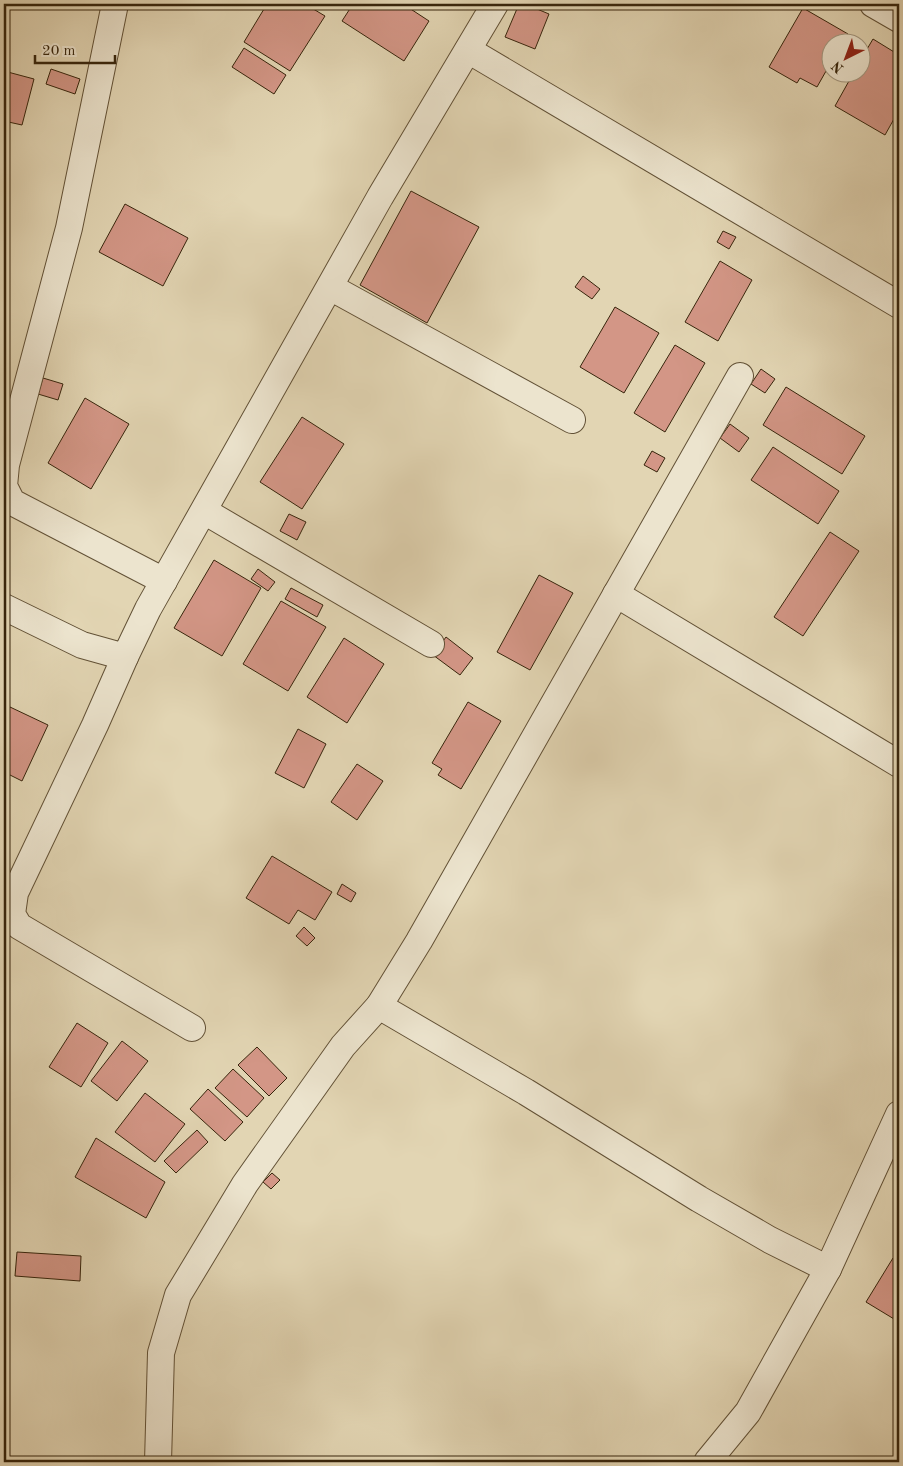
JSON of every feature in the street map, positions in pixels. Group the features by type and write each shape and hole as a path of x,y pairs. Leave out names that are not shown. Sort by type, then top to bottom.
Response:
{"street":[{"path":"115,4 69,228 6,465 4,486 12,502 164,582"},
{"path":"192,1028 19,926 12,914 15,893 148,609 380,197 495,4"},
{"path":"873,4 899,19"},
{"path":"468,50 899,305"},
{"path":"330,287 572,420"},
{"path":"158,1462 161,1353 178,1295 245,1184 343,1046 378,1006 429,924 740,376"},
{"path":"204,511 432,644"},
{"path":"616,594 899,764"},
{"path":"4,607 82,645 126,657"},
{"path":"378,1006 526,1092 699,1199 770,1240 828,1269"},
{"path":"707,1462 748,1412 828,1269 899,1114"}],"building":[{"path":"267,4 305,4 325,16 290,71 244,42"},
{"path":"353,4 403,4 429,21 404,61 342,21"},
{"path":"519,4 525,4 549,14 535,49 505,37"},
{"path":"803,8 845,32 820,32 820,82 817,87 800,78 797,83 769,67"},
{"path":"873,39 899,55 899,110 885,135 835,106 848,82 870,82 870,44"},
{"path":"244,48 286,75 274,94 232,67"},
{"path":"51,69 80,79 75,94 46,84"},
{"path":"4,71 34,79 22,125 4,121"},
{"path":"411,191 479,227 427,323 360,285"},
{"path":"125,204 188,238 163,286 99,252"},
{"path":"723,231 736,237 729,249 717,242"},
{"path":"720,261 752,280 718,341 685,322"},
{"path":"583,276 600,289 592,299 575,287"},
{"path":"615,307 659,333 624,393 580,367"},
{"path":"675,345 705,363 665,432 634,413"},
{"path":"761,369 775,379 765,393 751,384"},
{"path":"43,378 63,384 58,400 38,394"},
{"path":"786,387 865,436 842,474 763,425"},
{"path":"85,398 129,424 91,489 48,463"},
{"path":"302,417 344,444 302,509 260,482"},
{"path":"730,424 749,438 739,452 720,438"},
{"path":"773,447 839,491 818,524 751,480"},
{"path":"652,451 665,458 657,472 644,465"},
{"path":"289,514 306,522 297,540 280,531"},
{"path":"830,532 859,551 803,636 774,617"},
{"path":"214,560 261,588 222,656 174,628"},
{"path":"258,569 275,582 268,591 251,579"},
{"path":"539,575 573,593 530,670 497,652"},
{"path":"291,588 323,605 317,617 285,599"},
{"path":"281,601 326,627 288,691 243,664"},
{"path":"446,637 473,658 460,675 433,655"},
{"path":"344,638 384,664 347,723 307,697"},
{"path":"468,702 501,721 461,789 438,775 442,769 432,763"},
{"path":"10,707 48,725 22,781 4,772 4,720"},
{"path":"298,729 326,744 304,788 275,773"},
{"path":"357,764 383,781 357,820 331,802"},
{"path":"272,856 332,892 315,920 298,910 289,924 246,898"},
{"path":"342,884 356,893 351,902 337,894"},
{"path":"304,927 315,938 307,946 296,936"},
{"path":"77,1023 108,1043 81,1087 49,1067"},
{"path":"122,1041 148,1061 117,1101 91,1081"},
{"path":"257,1047 287,1078 269,1096 238,1065"},
{"path":"233,1069 264,1098 247,1117 215,1088"},
{"path":"208,1089 243,1122 225,1141 190,1109"},
{"path":"145,1093 185,1124 155,1162 115,1132"},
{"path":"197,1130 208,1142 176,1173 164,1161"},
{"path":"96,1138 165,1182 146,1218 75,1177"},
{"path":"272,1173 280,1180 271,1189 263,1182"},
{"path":"17,1252 81,1256 80,1281 15,1276"},
{"path":"893,1258 899,1262 899,1322 866,1302"}]}
